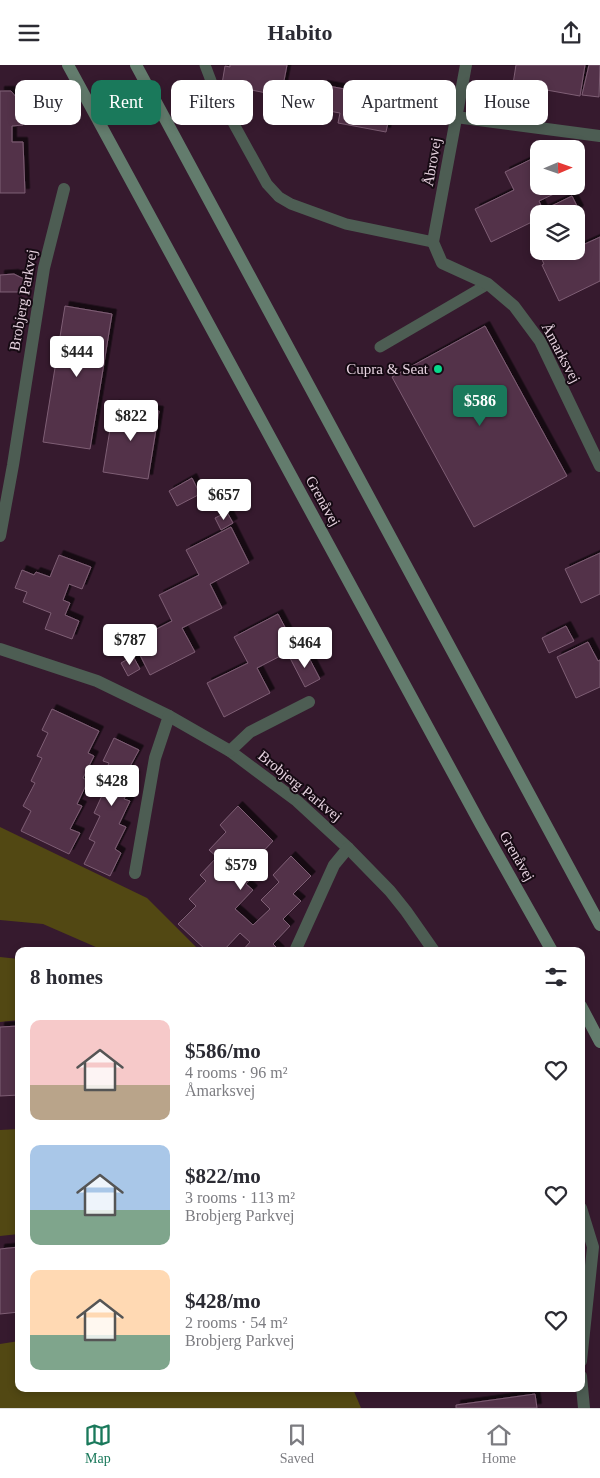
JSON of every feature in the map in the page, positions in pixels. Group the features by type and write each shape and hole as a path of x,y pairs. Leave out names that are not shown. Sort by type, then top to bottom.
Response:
{"main road":[{"name":"Grenåvej","path":"68,65 476,816 550,947"},
{"path":"136,65 600,925"},
{"path":"585,1014 600,1042"}],"street":[{"name":"Åbrovej","path":"456,117 466,65"},
{"path":"456,117 600,136"},
{"name":"Åbrovej","path":"433,243 455,125"},
{"name":"Brobjerg Parkvej","path":"0,536 44,268 64,189"},
{"name":"Åmarksvej","path":"433,243 442,263 488,284 514,306 540,341 600,467"},
{"name":"Brobjerg Parkvej","path":"0,649 97,681 169,716 230,751 297,801 348,848 390,891 431,947"},
{"name":"Brobjerg Parkvej","path":"230,751 250,732 309,702"},
{"path":"135,873 155,759 169,716"},
{"path":"297,947 334,865 348,848"},
{"path":"585,1219 593,1247 585,1323"},
{"path":"582,1392 584,1408"}],"lane":[{"path":"205,65 214,86 267,184 279,197 346,224 433,243"},
{"path":"380,347 488,284"}],"shaded area":[{"path":"0,827 147,898 196,947 96,947 43,924 0,920"},
{"path":"0,957 15,959 15,1020 0,1022"},
{"path":"15,1129 15,1234 0,1236 0,1130"},
{"path":"15,1342 15,1392 354,1392 361,1408 0,1408 0,1344"}],"building":[{"path":"230,65 287,65 284,80 263,80 263,92 253,90 253,80 223,80 225,66 230,67"},
{"path":"516,65 585,65 580,96 548,90 548,80 514,80"},
{"path":"589,65 600,65 599,97 582,95"},
{"path":"333,87 343,89 343,124 338,123 340,113 333,112"},
{"path":"0,91 11,91 15,96 15,125 23,125 12,126 12,142 23,142 25,193 0,193"},
{"path":"349,125 387,125 386,132"},
{"path":"530,160 530,195 552,195 539,201 541,205 530,205 530,223 491,242 475,209 514,190 505,172"},
{"path":"572,196 576,205 553,205"},
{"path":"600,237 600,281 559,301 542,265 544,264 542,260 585,260 585,244"},
{"path":"14,274 26,280 24,292 0,292 0,275"},
{"path":"65,306 112,314 90,449 43,442"},
{"path":"485,326 567,476 474,527 392,377"},
{"path":"114,405 159,411 148,479 103,472"},
{"path":"192,478 200,494 177,506 169,491"},
{"path":"227,512 233,523 221,530 215,518"},
{"path":"231,527 249,563 210,584 222,608 182,628 195,652 150,675 133,641 172,621 159,595 199,575 186,550"},
{"path":"600,553 600,594 581,603 565,569"},
{"path":"59,555 91,567 82,589 69,584 63,600 70,603 65,615 79,621 72,639 45,629 51,613 23,602 27,592 15,588 22,570 34,575 36,572 50,577"},
{"path":"278,614 296,648 257,668 270,693 224,717 207,683 248,663 234,637"},
{"path":"566,626 574,641 549,653 542,638"},
{"path":"588,642 598,661 600,660 600,687 576,698 557,657"},
{"path":"305,650 320,679 305,687 290,658"},
{"path":"133,656 140,669 128,676 121,663"},
{"path":"52,709 99,731 88,753 94,756 83,778 88,781 77,804 82,806 70,829 80,833 69,854 21,831 31,811 23,806 35,783 31,781 42,758 37,756 48,733 42,730"},
{"path":"114,738 139,750 127,772 135,776 124,799 130,801 119,824 126,827 115,849 121,853 110,876 84,864 95,842 89,839 100,816 94,813 105,789 98,786 109,763 103,761"},
{"path":"238,806 273,841 256,859 263,866 246,884 253,890 235,909 253,925 270,909 261,900 279,882 273,875 291,856 311,876 293,894 301,901 283,919 290,926 273,944 276,947 246,947 250,942 240,933 227,947 203,947 178,924 196,906 189,899 206,881 200,875 217,857 209,850 226,832 220,825"},
{"path":"15,1026 15,1095 0,1096 0,1027"},
{"path":"15,1247 15,1312 0,1314 0,1249"},
{"path":"535,1394 537,1408 456,1408 456,1405"}],"place":[{"name":"Cupra & Seat","path":"438,369"}]}
